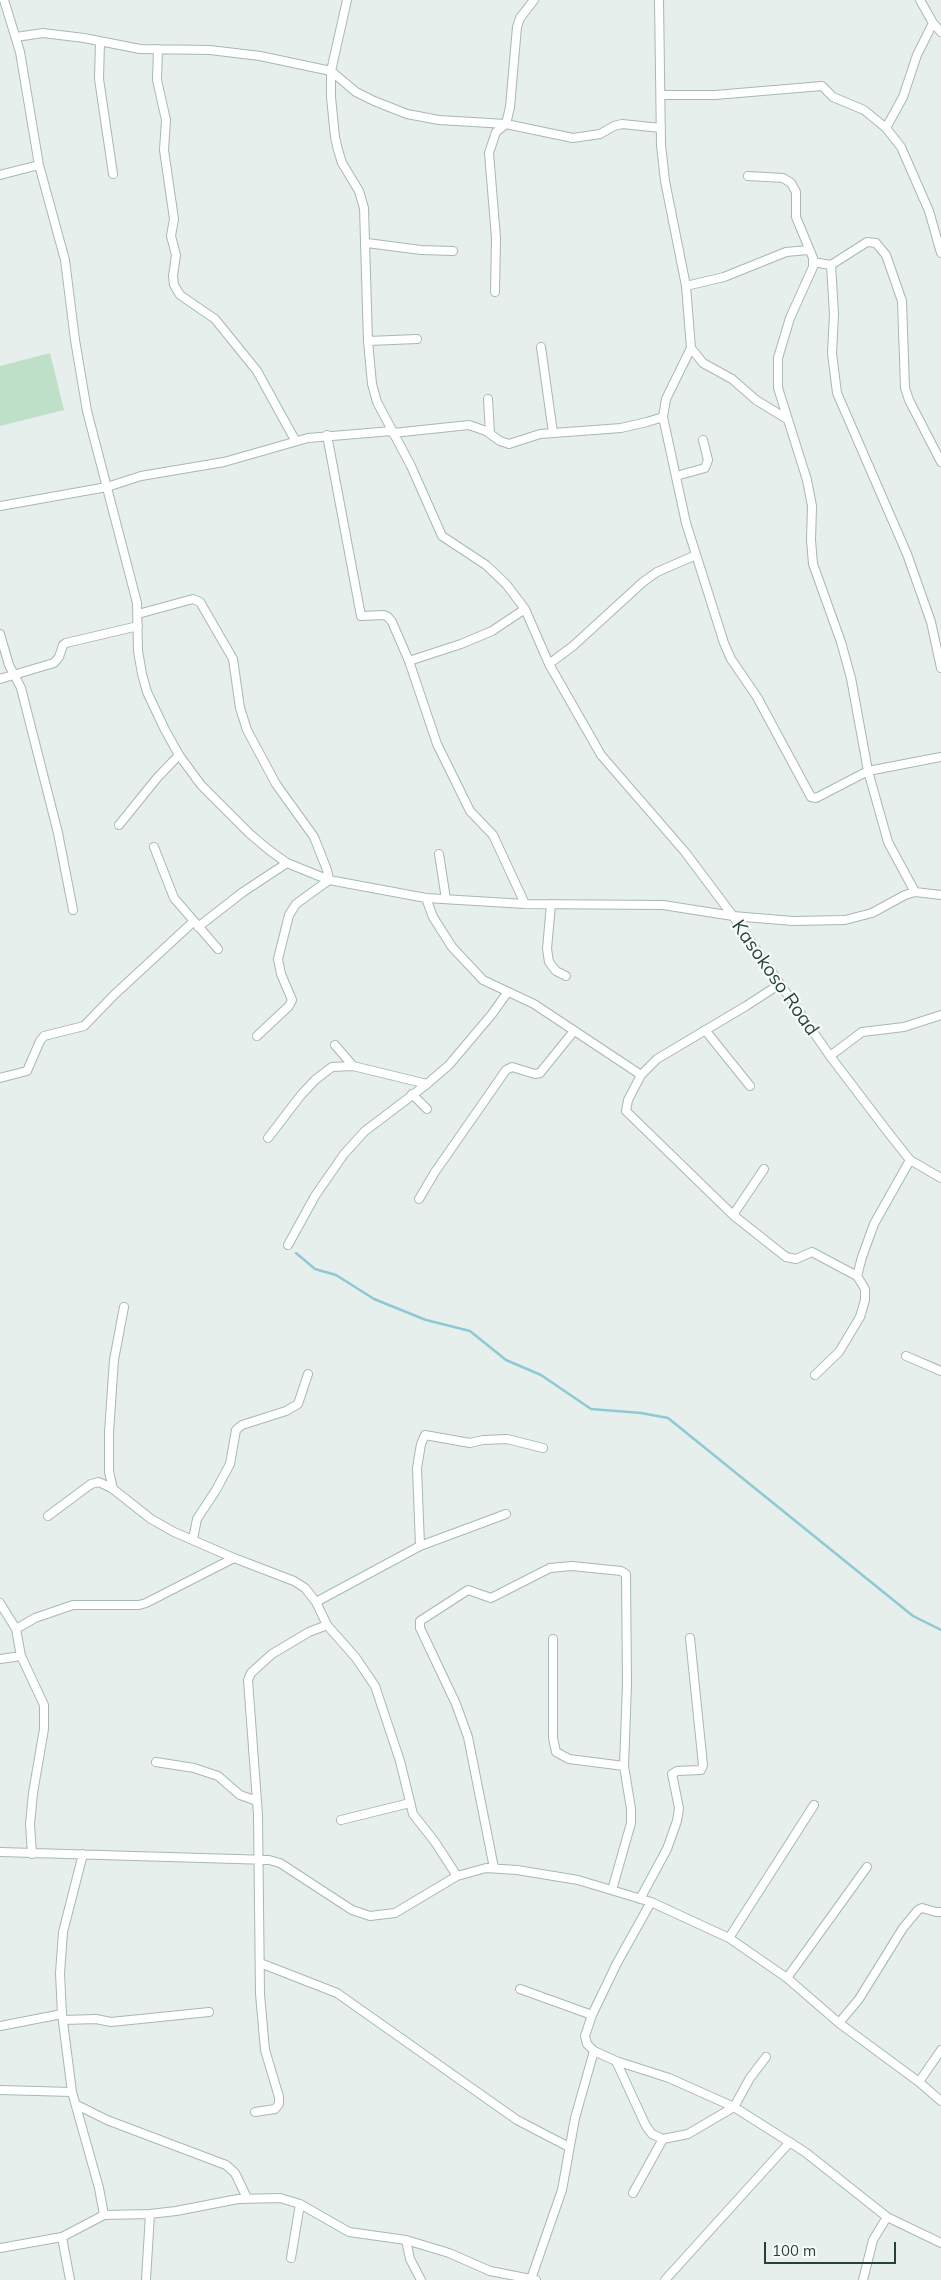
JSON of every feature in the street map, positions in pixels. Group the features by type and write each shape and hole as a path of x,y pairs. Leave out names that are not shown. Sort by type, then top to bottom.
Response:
{"street":[{"path":"347,0 331,71 334,137 342,163 359,191 364,208 367,243 368,341 372,384 377,402 411,466 442,536 497,573 525,609 549,664 601,755 685,852 733,916 793,921 845,920 872,913 905,895 915,892 941,895"},
{"path":"495,292 496,238 489,153 496,132 506,124 513,92 517,27 520,18 534,0"},
{"path":"659,0 662,95 661,128 666,181 686,286 691,348 666,399 663,417 686,522 724,643 731,658 757,697 811,797 816,798 868,771 941,757"},
{"path":"920,0 933,23 941,32"},
{"name":"Kasokoso Road","path":"3,3 16,37 24,70 39,165 65,260 83,391 137,602 138,651 147,692 179,756 201,785 250,834 287,863 330,880 426,898 525,904 663,905 733,916 830,1056 910,1160 941,1178"},
{"path":"886,128 902,97 917,55 933,23"},
{"path":"16,37 43,33 84,38 132,48 210,50 260,56 331,71 356,92 407,114 439,120 506,124 573,138 600,134 622,124 661,128"},
{"path":"100,42 98,79 113,174"},
{"path":"158,49 157,80 166,120 164,150 174,219 172,236 176,255 173,276 174,285 180,295 214,319 257,371 295,440"},
{"path":"662,95 722,94 818,86 826,88 836,98 864,110 886,128 901,147 929,211 941,253"},
{"path":"0,175 39,165"},
{"path":"748,176 776,177 791,182 796,192 795,212 813,262 790,318 778,358 778,388 811,497 811,540 814,564 841,642 851,678 868,771 888,842 915,892"},
{"path":"813,262 831,265 867,242 876,243 886,255 902,301 905,388 909,400 941,462"},
{"path":"367,243 421,250 453,251"},
{"path":"686,286 724,277 786,252 808,250"},
{"path":"831,265 834,314 832,353 837,393 913,569 931,622 941,668"},
{"path":"368,341 417,339"},
{"path":"541,347 553,433"},
{"path":"691,348 703,363 732,379 756,400 787,419"},
{"path":"488,399 490,434"},
{"path":"0,506 107,487 141,476 224,462 257,454 295,440 327,435 392,432 462,425 474,427 509,444 553,433 621,428 663,417"},
{"path":"327,435 361,616 388,617 409,661 437,744 456,785 473,816 493,835 525,904"},
{"path":"676,476 705,468 708,460 703,440"},
{"path":"549,664 573,646 643,582 657,572 696,555"},
{"path":"138,614 193,599 200,602 233,659 240,708 248,730 276,784 314,837 330,880 292,909 278,960 281,974 292,1000 289,1006 258,1036"},
{"path":"409,661 462,644 492,631 525,609"},
{"path":"0,679 54,663 59,657 63,645 66,643 138,626"},
{"path":"0,634 9,664 21,688 58,833 73,910"},
{"path":"119,824 156,778 179,756"},
{"path":"154,846 174,898 218,949"},
{"path":"439,854 446,899"},
{"path":"0,1078 27,1071 44,1036 84,1026 114,995 196,924 287,863"},
{"path":"426,898 433,917 452,947 483,980 507,993 534,1004 641,1075"},
{"path":"551,904 548,955 552,969 566,976"},
{"path":"780,984 670,1049 657,1059 641,1075 628,1100 628,1114 733,1215 788,1258 796,1259 812,1252 857,1276 865,1289 865,1300 860,1317 840,1352 815,1375"},
{"path":"288,1245 315,1196 344,1154 365,1130 428,1084 449,1065 507,993"},
{"path":"830,1056 862,1032 904,1027 941,1015"},
{"path":"705,1030 750,1086"},
{"path":"419,1199 435,1172 506,1070 512,1067 534,1074 540,1073 574,1031"},
{"path":"335,1046 353,1066"},
{"path":"268,1138 301,1095 324,1072 338,1066 353,1066 428,1084"},
{"path":"412,1094 427,1109"},
{"path":"857,1276 874,1224 910,1160"},
{"path":"733,1215 764,1169"},
{"path":"113,1489 109,1472 109,1432 114,1360 124,1307"},
{"path":"906,1356 941,1371"},
{"path":"192,1539 199,1514 216,1490 230,1464 236,1430 242,1425 286,1411 298,1404 308,1374"},
{"path":"420,1546 417,1468 421,1444 425,1435 470,1443 483,1440 507,1439 543,1448"},
{"path":"48,1516 95,1482 104,1483 151,1519 234,1558 294,1581 305,1588 316,1602 327,1625 356,1658 375,1686 400,1761 410,1803 417,1820 435,1842 457,1876"},
{"path":"316,1602 420,1546 506,1514"},
{"path":"16,1629 35,1618 73,1605 146,1604 234,1558"},
{"path":"494,1868 468,1737 456,1704 420,1628 421,1619 468,1590 491,1598 550,1568 572,1566 624,1572 626,1574 627,1684 624,1766 631,1809 630,1822 612,1890"},
{"path":"0,1603 16,1629 21,1656 44,1706 44,1729 33,1793 30,1824 32,1854"},
{"path":"255,2112 275,2109 279,2104 279,2097 264,2050 260,1963 260,1858 248,1676 288,1643 327,1625"},
{"path":"553,1638 553,1738 556,1752 569,1759 624,1766"},
{"path":"640,1899 666,1849 677,1821 679,1808 672,1774 676,1771 701,1770 703,1765 690,1638"},
{"path":"0,1659 21,1656"},
{"path":"156,1762 194,1768 218,1776 240,1795 257,1801"},
{"path":"341,1820 410,1803"},
{"path":"729,1938 814,1805"},
{"path":"1,1854 260,1858 280,1863 352,1910 370,1916 395,1913 457,1876 476,1870 494,1868 516,1870 578,1880 651,1902 729,1938 787,1978 839,2023 919,2082 941,2101"},
{"path":"83,1854 63,1932 60,1973 62,2017 72,2092 104,2215"},
{"path":"787,1978 867,1867"},
{"path":"651,1902 617,1962 592,2015 585,2041 594,2051 616,2061 669,2078 734,2107 790,2142 839,2177 887,2217 941,2243"},
{"path":"839,2023 859,1999 903,1928 918,1910 922,1908 941,1912"},
{"path":"260,1963 337,1993 517,2120 569,2147"},
{"path":"520,1989 592,2015"},
{"path":"0,2026 62,2017 111,2022 209,2012"},
{"path":"919,2082 941,2050"},
{"path":"0,2248 62,2237 104,2215 150,2214 247,2198 280,2198 300,2204 350,2232 406,2240 450,2253 483,2269 529,2279 562,2190 569,2147 594,2051"},
{"path":"616,2061 646,2126 652,2134 662,2139 688,2134 734,2107 750,2078 766,2057"},
{"path":"0,2090 72,2092"},
{"path":"76,2105 107,2120 226,2165 235,2173 247,2198"},
{"path":"633,2193 662,2139"},
{"path":"665,2280 790,2142"},
{"path":"291,2258 300,2204"},
{"path":"146,2280 150,2214"},
{"path":"863,2280 873,2240 887,2217"},
{"path":"62,2237 70,2280"},
{"path":"406,2240 410,2259 421,2280"}],"green space":[{"path":"50,353 64,410 0,426 0,366"}],"waterway":[{"path":"296,1253 315,1269 336,1275 374,1299 426,1320 470,1331 506,1360 541,1375 591,1409 641,1413 668,1418 913,1616 941,1630"}]}
